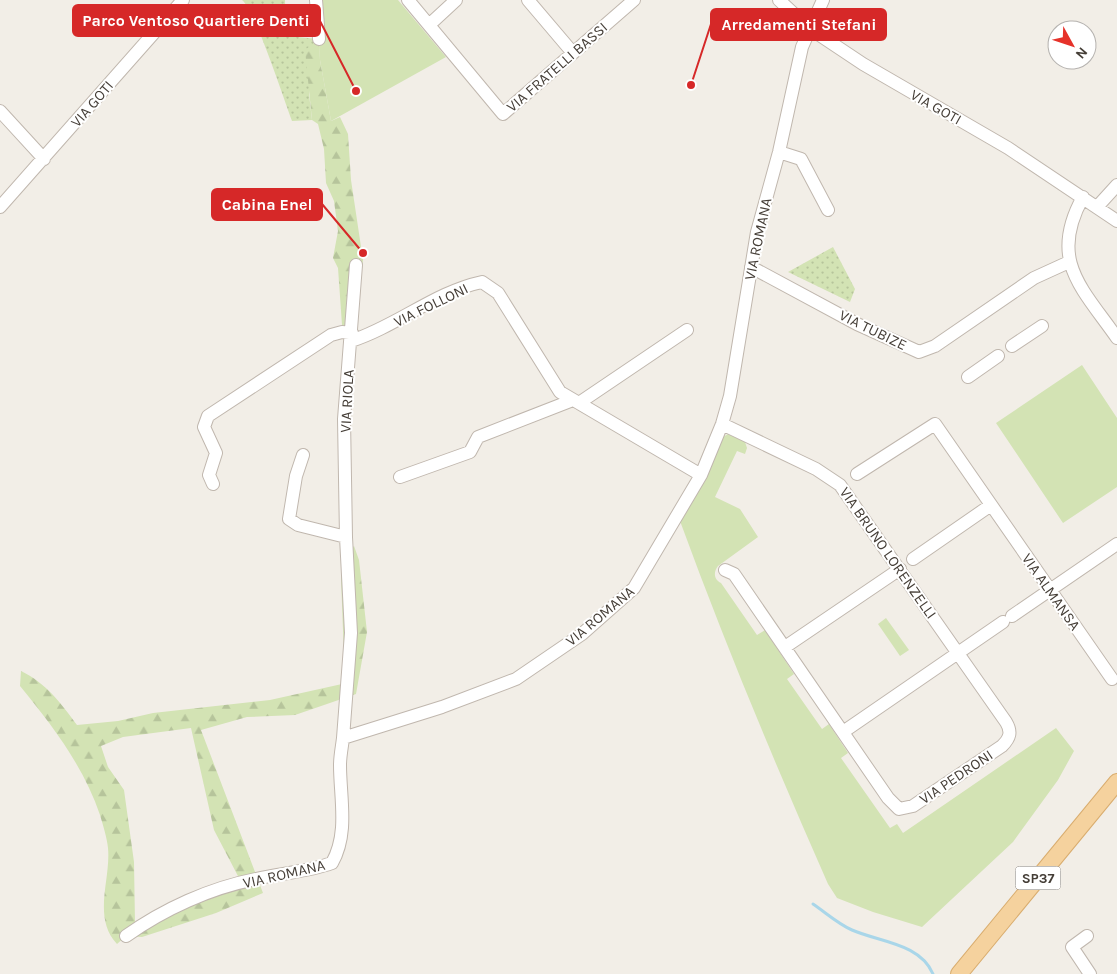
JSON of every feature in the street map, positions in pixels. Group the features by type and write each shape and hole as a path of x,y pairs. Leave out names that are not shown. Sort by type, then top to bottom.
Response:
{"main road":[{"name":"SP37","path":"959,974 1117,782"}],"street":[{"name":"VIA GOTI","path":"0,207 183,0"},
{"path":"316,0 319,39"},
{"path":"408,0 429,25 456,0"},
{"path":"528,0 573,53"},
{"name":"VIA FRATELLI BASSI","path":"429,25 503,114 634,0"},
{"name":"VIA GOTI","path":"779,0 810,28 912,94 1008,148 1117,221"},
{"name":"VIA ROMANA","path":"126,936 151,918 204,895 256,879 291,874 332,863 340,850 342,828 340,764 343,738 442,707 516,679 582,634 634,588 701,475 722,424 730,396 757,232 779,152 802,47 823,0"},
{"path":"0,111 44,159"},
{"path":"779,152 801,159 828,210"},
{"path":"1097,207 1117,185"},
{"path":"1083,198 1070,230 1069,262 1077,280 1117,338"},
{"name":"VIA TUBIZE","path":"751,267 857,324 920,352 935,346 1034,278 1069,262"},
{"name":"VIA RIOLA","path":"343,738 351,633 346,536 344,419 356,265"},
{"name":"VIA FOLLONI","path":"214,484 209,475 216,453 204,427 208,416 331,336 342,332 351,337 389,325 461,286 482,282 498,293 560,392 701,475"},
{"path":"1012,346 1042,326"},
{"path":"400,478 470,452 478,437 576,402 687,330"},
{"path":"968,377 998,356"},
{"name":"VIA BRUNO LORENZELLI","path":"722,424 835,480 849,496 900,569 1006,722 1010,732"},
{"name":"VIA ALMANSA","path":"857,474 935,424 1112,679"},
{"path":"303,456 296,476 289,519 298,525 346,536"},
{"path":"914,559 991,505"},
{"path":"843,732 1117,544"},
{"path":"785,647 900,569"},
{"name":"VIA PEDRONI","path":"725,570 734,574 892,804 903,809 913,806 1002,746 1010,732"},
{"path":"1087,936 1072,947 1090,974"}],"green space":[{"path":"242,0 285,0 286,36 319,39 309,94 312,120 292,121 254,20 248,7"},
{"path":"316,0 398,0 446,57 331,121 320,60"},
{"path":"319,39 320,60 331,121 340,117 348,134 351,180 363,260 355,328 342,325 338,268 333,258 338,231 334,201 326,183 324,149 318,124 312,120 305,50"},
{"path":"833,247 855,289 850,302 788,272"},
{"path":"1082,365 1117,418 1117,487 1063,523 996,423"},
{"path":"728,434 745,442 747,448 745,454 737,451 715,497 740,509 758,537 718,566 715,576 757,635 765,630 794,674 787,679 822,729 829,724 848,753 841,758 890,828 897,824 903,833 1056,728 1074,751 1058,780 1013,842 922,927 873,912 837,898 828,884 789,794 715,613 680,521 701,487 723,437"},
{"path":"354,546 359,560 367,632 356,694 295,715 247,717 201,730 263,893 216,913 142,937 126,936 117,944 105,922 104,898 108,848 100,815 76,763 55,731 20,686 21,671 46,688 59,701 77,725 118,721 153,713 270,700 342,684 344,657 342,561","holes":["191,728 214,830 239,878 135,923 134,862 124,790 108,767 101,746 123,737"]},
{"path":"886,618 909,650 900,656 878,624"}],"waterway":[{"path":"813,904 852,930 909,950 919,956 933,974"}],"place":[{"name":"Arredamenti Stefani","path":"691,85"},
{"name":"Parco Ventoso Quartiere Denti","path":"356,91"},
{"name":"Cabina Enel","path":"363,253"}]}
